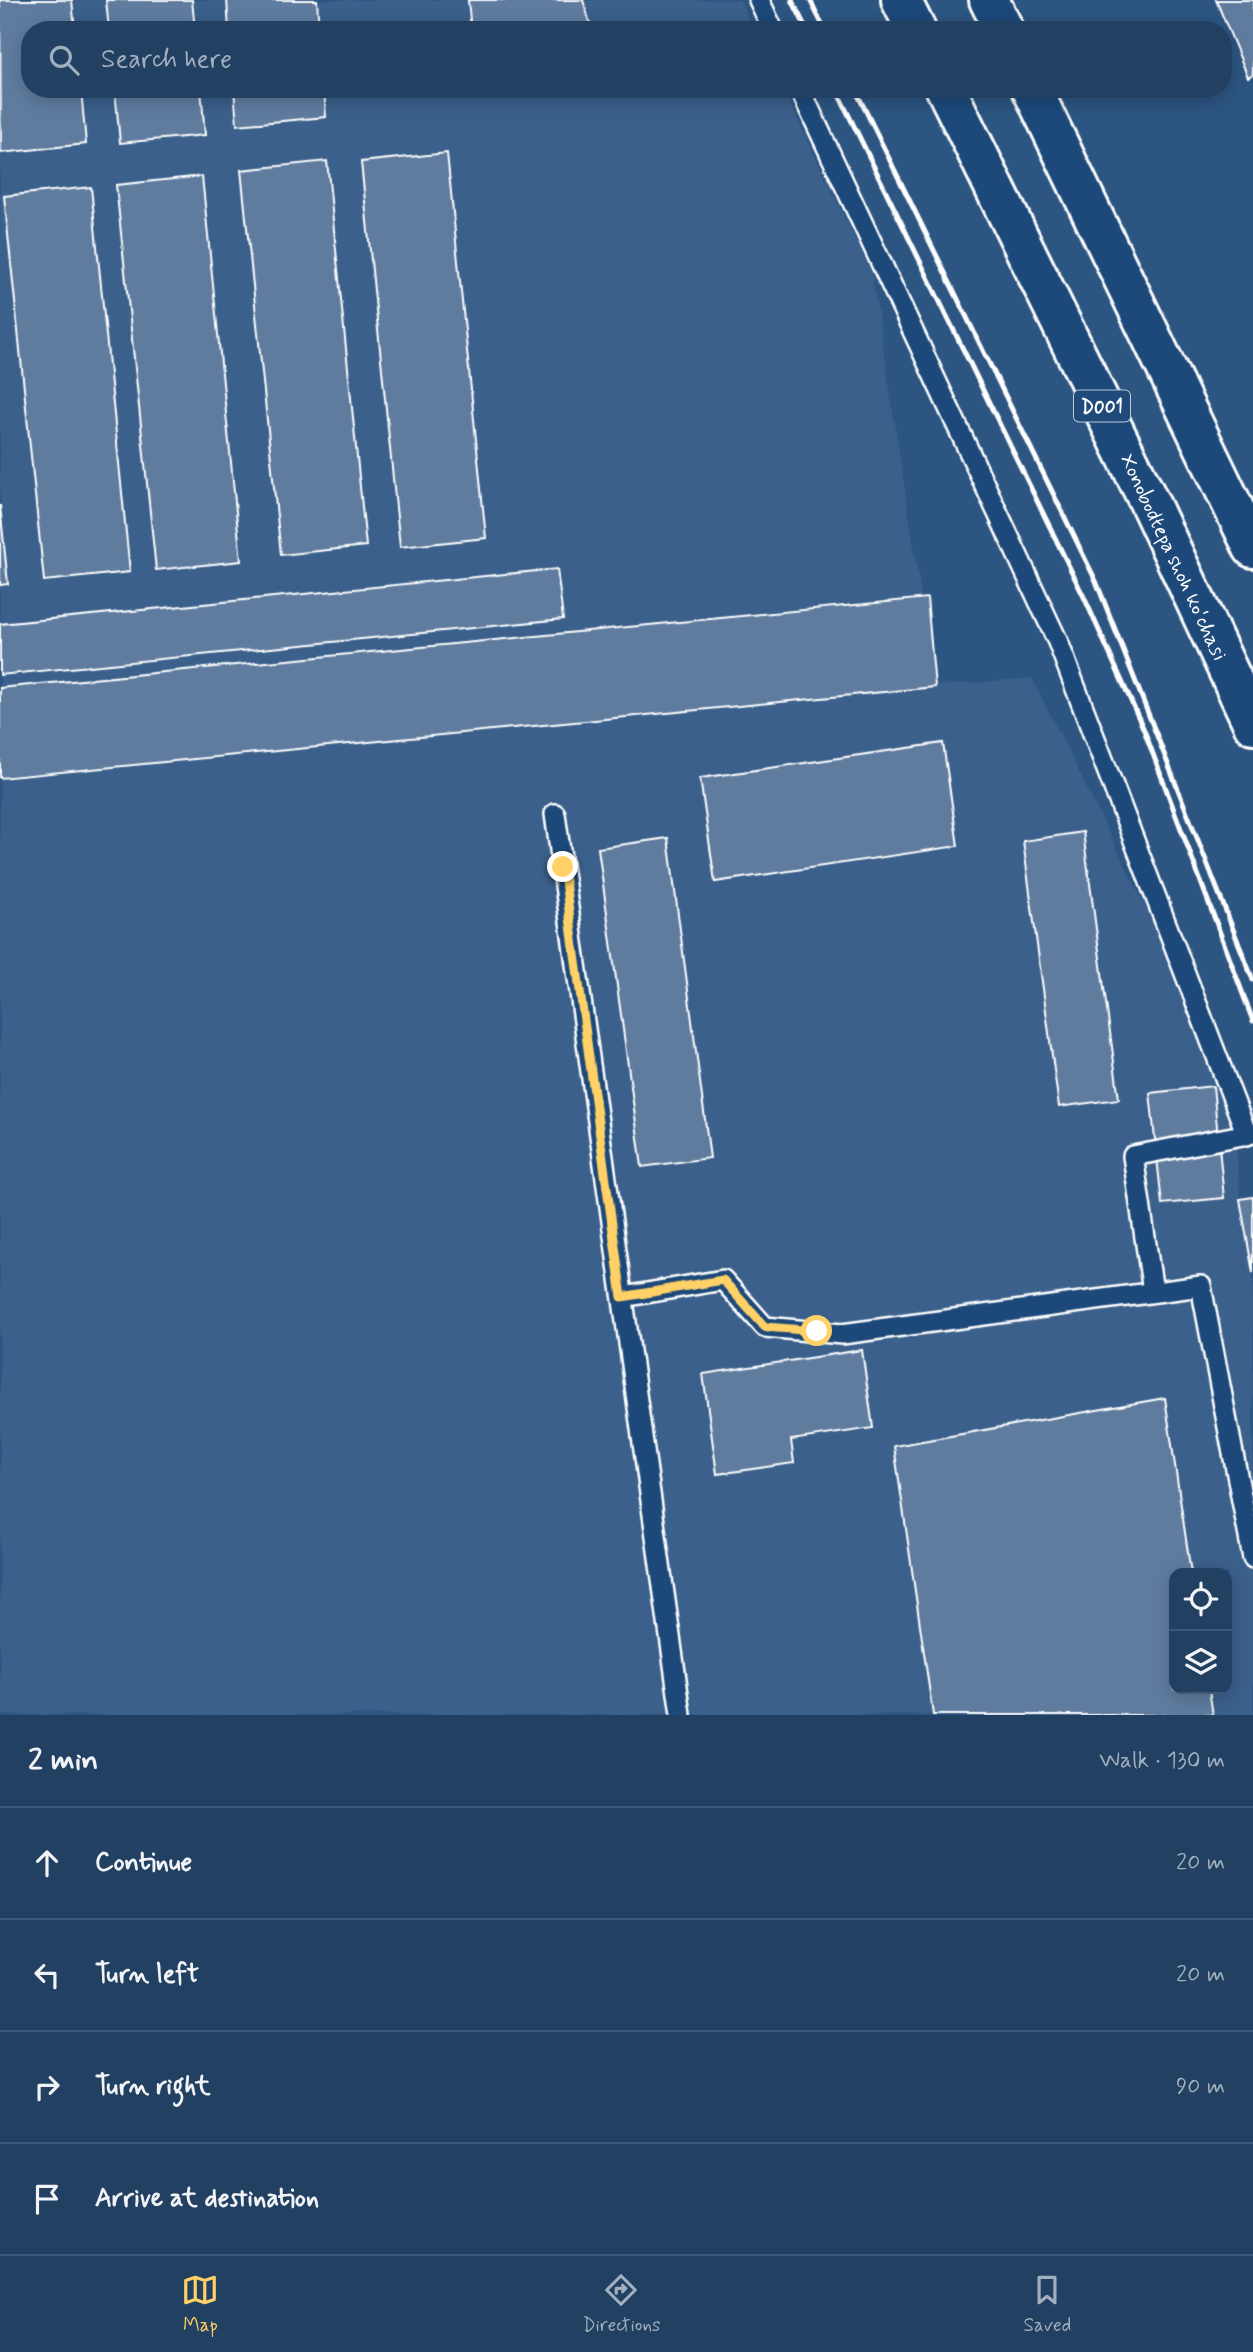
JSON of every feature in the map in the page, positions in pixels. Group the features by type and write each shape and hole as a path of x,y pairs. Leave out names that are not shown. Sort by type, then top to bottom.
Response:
{"highway":[{"path":"901,0 912,21"},
{"path":"989,0 1000,21"},
{"name":"Xonobodtepa shoh ko'chasi","path":"950,98 1152,508 1253,724"},
{"path":"1036,98 1253,548"}],"lane":[{"path":"759,0 769,21"},
{"path":"804,98 1058,642 1250,1134 1133,1156 1153,1292"},
{"path":"555,814 681,1715"},
{"path":"622,1297 723,1280 765,1327 842,1334 1201,1286 1253,1558"}],"shaded area":[{"path":"0,0 740,0 750,21 21,21 21,98 787,98 872,274 935,686 1032,678 1231,1078 1240,1198 1253,1197 1253,1715 0,1715"}],"building":[{"path":"0,0 72,0 74,21 21,21 21,98 82,98 86,144 1,153"},
{"path":"106,0 192,0 194,21 108,21"},
{"path":"227,0 317,0 318,21 228,21"},
{"path":"468,0 583,0 589,21 470,21"},
{"path":"1216,0 1253,0 1253,74 1248,77 1232,38 1232,21 1225,21"},
{"path":"116,98 202,98 205,135 120,143"},
{"path":"235,98 325,98 326,117 237,125"},
{"path":"447,153 486,538 400,547 361,162"},
{"path":"327,161 366,546 281,555 241,170"},
{"path":"202,176 241,561 156,570 116,185"},
{"path":"91,187 130,572 44,581 4,196"},
{"path":"0,505 8,584 0,585"},
{"path":"557,569 563,619 0,675 0,624"},
{"path":"927,598 935,687 0,778 0,688"},
{"path":"943,743 958,846 715,882 700,778"},
{"path":"1083,832 1119,1099 1059,1107 1023,841"},
{"path":"668,838 710,1158 642,1167 598,848"},
{"path":"1213,1086 1224,1198 1162,1204 1150,1093"},
{"path":"1253,1197 1253,1273 1240,1199"},
{"path":"862,1350 873,1428 791,1440 794,1463 717,1474 703,1374"},
{"path":"1165,1398 1190,1568 1169,1568 1169,1694 1210,1694 1213,1715 933,1715 894,1446"}],"railway":[{"path":"792,0 802,21"},
{"path":"810,0 820,21"},
{"path":"840,98 1084,597 1144,730 1253,1021"},
{"path":"859,98 1096,581 1253,980"}],"route":[{"path":"563,867 622,1297 723,1280 765,1327 817,1331"}]}
